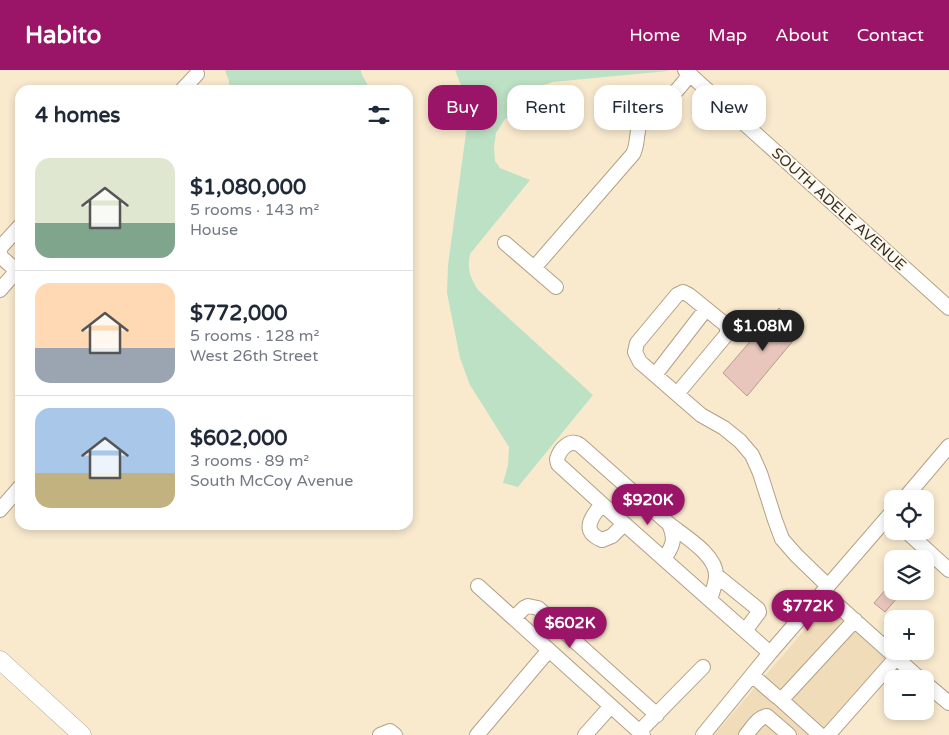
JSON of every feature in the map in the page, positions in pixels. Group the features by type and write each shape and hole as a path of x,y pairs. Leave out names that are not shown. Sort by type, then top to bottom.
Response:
{"main road":[{"path":"0,660 82,735"}],"street":[{"path":"534,268 633,154 644,118 674,93 688,72"},
{"name":"SOUTH ADELE AVENUE","path":"688,72 949,308"},
{"path":"187,85 197,74"},
{"path":"0,248 15,232"},
{"path":"505,243 556,287"},
{"path":"0,252 0,256 15,267"},
{"path":"0,290 15,272"},
{"path":"676,394 726,334 726,325 689,294 683,292 677,295 637,343 635,352 640,362 655,375 676,394 700,415 724,428 740,440 752,456 760,473 782,539 854,620 884,647"},
{"path":"655,375 706,309"},
{"path":"745,631 759,612 758,609 716,575 711,561 706,554 669,524 580,445 576,442 571,442 565,446 557,459 558,464 624,524 722,610 745,631 770,653"},
{"path":"912,490 949,446"},
{"path":"0,510 15,493"},
{"path":"602,504 590,520 590,528 596,538 602,540 612,536 624,524"},
{"path":"664,559 672,547 673,537 669,524"},
{"path":"703,735 770,653 884,524"},
{"path":"916,540 949,570"},
{"path":"710,600 716,575"},
{"path":"478,586 641,733 703,667"},
{"path":"722,610 737,592"},
{"path":"514,618 528,606 538,608 657,714"},
{"path":"779,698 784,697 854,620"},
{"path":"478,735 550,650"},
{"path":"828,735 894,660"},
{"path":"898,660 910,670"},
{"path":"752,675 820,735"},
{"path":"934,690 949,703"},
{"path":"585,735 611,706"},
{"path":"746,735 761,718 767,716 789,735"},
{"path":"380,735 390,731 395,735"}],"shaded area":[{"path":"833,597 884,643 885,660 833,735 714,735"}],"green space":[{"path":"225,70 361,70 368,85 229,85"},
{"path":"455,70 669,70 553,82 543,85 507,85 507,118 496,133 495,161 500,168 530,180 470,254 469,269 471,277 478,290 593,395 518,487 503,483 508,465 509,447 470,385 460,358 447,293 448,265 466,130 497,130 497,85 461,85"}],"building":[{"path":"779,308 802,330 747,396 723,373"},
{"path":"884,591 884,600 895,600 884,611 874,603"}]}
